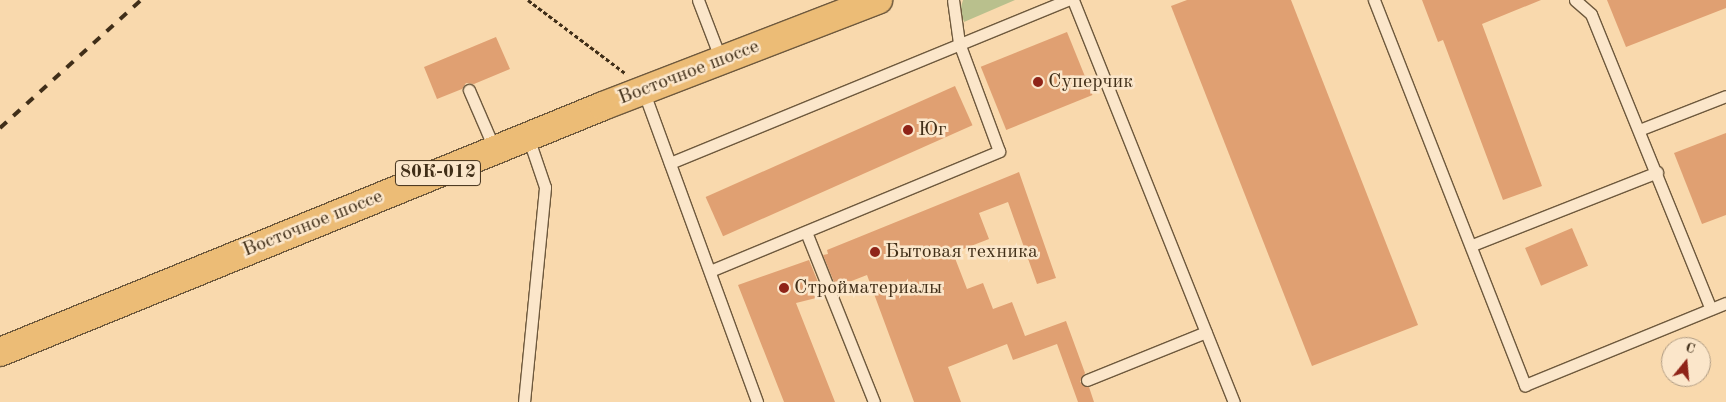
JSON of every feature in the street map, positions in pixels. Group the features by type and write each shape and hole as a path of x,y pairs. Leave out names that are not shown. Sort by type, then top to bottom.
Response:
{"main road":[{"name":"Восточное шоссе","path":"0,352 644,90 878,0"}],"lane":[{"path":"698,0 721,60"},
{"path":"710,271 999,151 959,43 953,0"},
{"path":"670,163 959,43 1068,0"},
{"path":"1073,0 1234,402"},
{"path":"1374,0 1472,245 1525,385 1726,303"},
{"path":"1575,0 1591,14 1657,172 1711,309"},
{"path":"469,90 495,150"},
{"path":"644,90 757,402"},
{"path":"1639,130 1726,96"},
{"path":"524,402 545,187 528,137"},
{"path":"1472,245 1657,172"},
{"path":"806,232 874,402"},
{"path":"1087,380 1206,332"}],"path":[{"path":"528,0 610,60 644,90"}],"green space":[{"path":"963,0 1015,0 964,22 960,10"}],"building":[{"path":"1187,0 1291,0 1418,325 1312,366 1171,6"},
{"path":"1422,0 1541,0 1482,24 1542,186 1503,200 1443,40 1438,42"},
{"path":"1607,0 1726,0 1726,8 1626,47"},
{"name":"Суперчик","path":"1067,32 1092,95 1006,130 981,67"},
{"path":"496,37 510,69 474,84 466,83 462,89 437,99 424,67"},
{"path":"955,86 972,125 723,236 706,197"},
{"path":"1726,133 1726,215 1702,224 1674,153"},
{"path":"1019,172 1056,278 1037,284 1008,202 979,213 989,239 953,253 967,289 983,283 993,309 1012,302 1025,336 1066,321 1085,373 1080,382 1089,387 1094,402 1078,402 1057,344 1013,360 1007,344 948,367 961,402 914,402 867,275 836,287 823,255 828,254 827,250"},
{"path":"1572,228 1588,266 1541,286 1525,248"},
{"path":"809,260 822,292 814,295 816,298 796,303 835,402 784,402 738,285"}],"railway":[{"path":"0,128 141,0"}],"place":[{"name":"Суперчик","path":"1038,82"},
{"name":"Юг","path":"908,130"},
{"name":"Бытовая техника","path":"875,252"},
{"name":"Стройматериалы","path":"784,288"}]}
